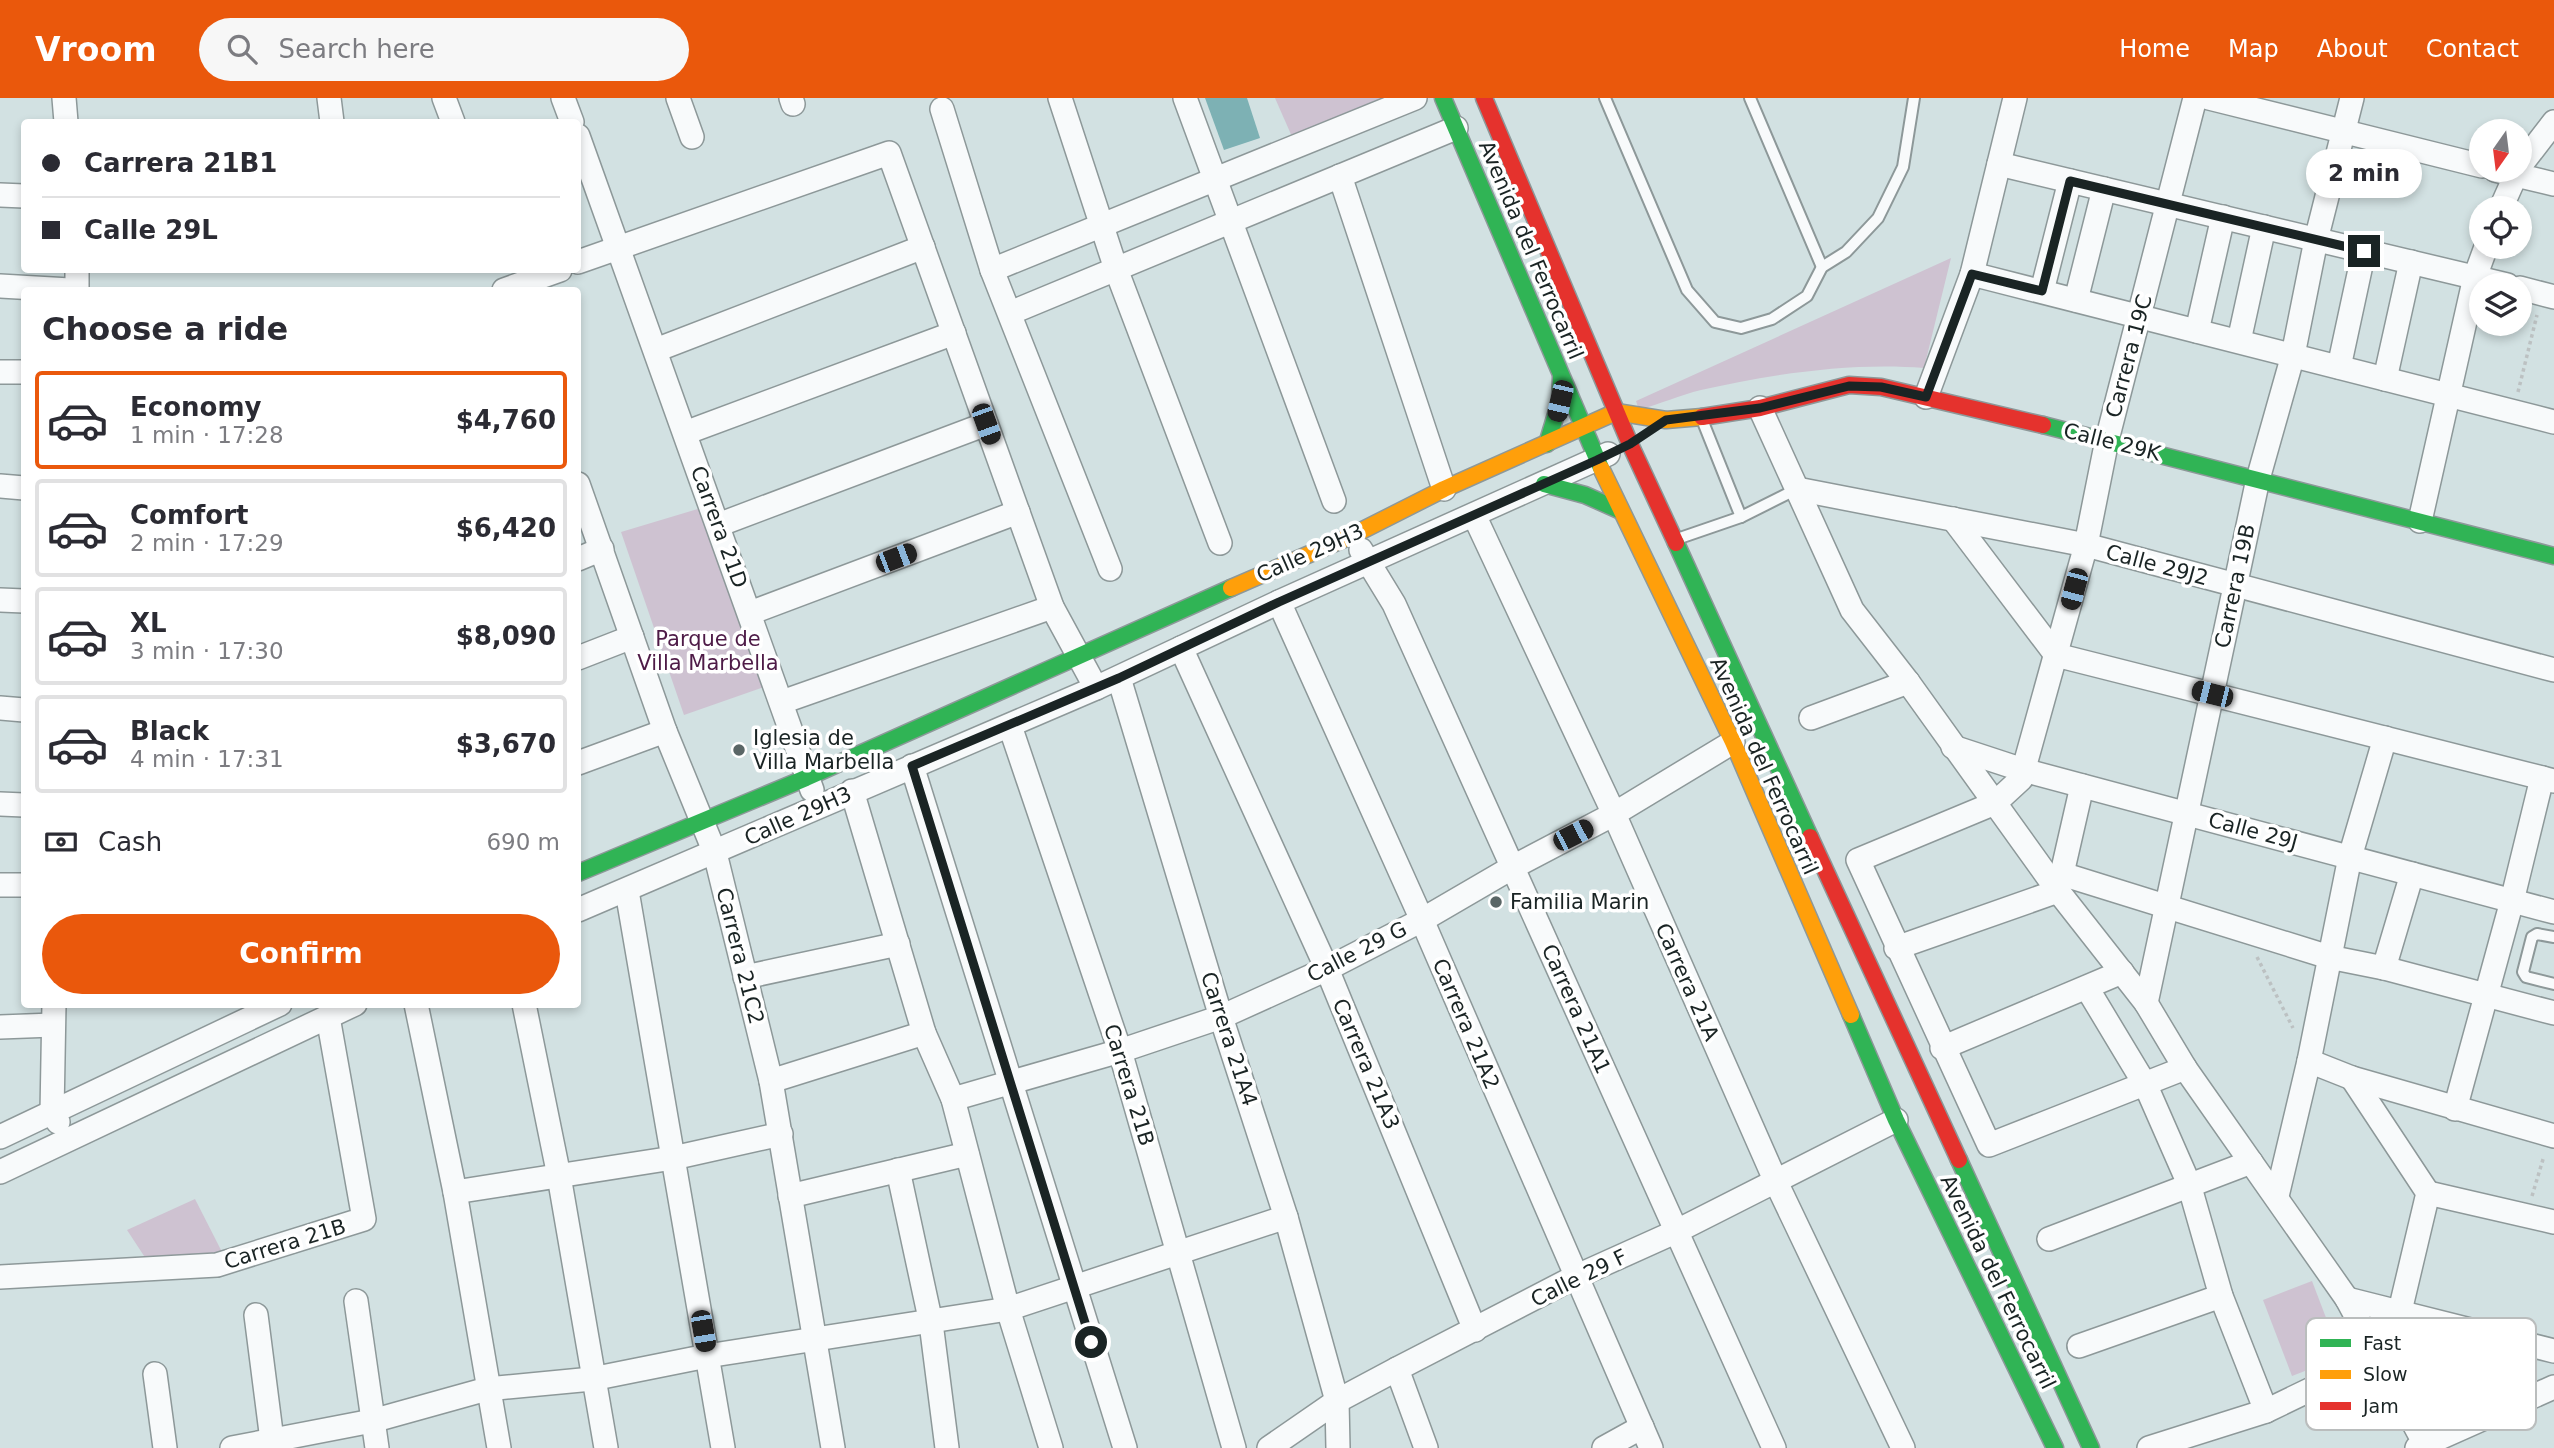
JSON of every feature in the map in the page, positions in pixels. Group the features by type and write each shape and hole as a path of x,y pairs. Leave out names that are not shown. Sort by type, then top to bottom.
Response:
{"main road":[{"name":"Avenida del Ferrocarril","path":"1443,98 1597,460 1733,742 1896,1120 2055,1448"},
{"name":"Avenida del Ferrocarril","path":"1484,98 1630,444 2091,1448"},
{"path":"1547,444 1560,401 1561,374"},
{"name":"Calle 29K","path":"1616,412 1666,420 1702,417 1760,408 1849,386 1881,387 2107,440 2554,556"},
{"name":"Calle 29H3","path":"581,872 806,778 1077,654 1351,536 1444,489 1616,412"},
{"path":"1544,484 1585,495 1621,511"}],"street":[{"path":"64,98 66,119"},
{"path":"330,98 332,119"},
{"path":"444,98 452,119"},
{"path":"563,98 571,119"},
{"path":"678,98 692,137"},
{"path":"1060,98 1116,269 1220,543"},
{"name":"Calle 29H3","path":"1185,98 1334,501"},
{"path":"992,271 1415,98"},
{"path":"1926,397 1972,274 2015,98"},
{"name":"Carrera 19C","path":"1995,803 2016,786 2023,770 2056,654 2086,545 2107,440 2195,98"},
{"path":"2209,98 2469,163"},
{"name":"Carrera 19B","path":"2146,1003 2258,479 2293,355 2316,240 2352,98"},
{"path":"942,109 992,271 1110,569"},
{"path":"2532,147 2554,122"},
{"path":"1010,313 1457,128"},
{"name":"Carrera 21D","path":"581,144 782,702 806,778 821,806"},
{"path":"581,261 889,153 1052,607 1096,688"},
{"path":"1999,164 2469,276"},
{"path":"1340,176 1444,489"},
{"path":"2532,177 2554,184"},
{"path":"2042,291 2070,181"},
{"path":"2076,300 2104,189"},
{"path":"0,195 21,196"},
{"path":"2197,331 2223,217"},
{"path":"2239,341 2264,227"},
{"path":"656,350 923,247"},
{"path":"2339,367 2364,251"},
{"path":"2385,379 2412,262"},
{"path":"509,285 549,273"},
{"path":"1972,274 2554,422"},
{"path":"0,286 21,287"},
{"path":"2420,521 2469,304"},
{"path":"685,433 954,333"},
{"path":"0,372 21,372"},
{"path":"1760,408 1852,610 1908,682 1995,803 2060,882 2146,1003 2185,1068 2277,1196 2357,1318"},
{"name":"Calle 29K","path":"1630,444 1666,420"},
{"path":"718,525 986,424"},
{"name":"Calle 29H3","path":"581,909 1119,678 1279,602 1630,444"},
{"path":"0,486 21,488"},
{"name":"Calle 29J2","path":"1797,489 2086,545 2554,670"},
{"name":"Carrera 21C2","path":"581,492 665,731 715,853 771,1081 833,1448"},
{"path":"750,614 1018,512"},
{"name":"Carrera 21A","path":"1474,515 1614,814 1776,1182 1903,1448"},
{"path":"1953,519 2056,654 2548,780 2455,1109"},
{"name":"Carrera 21A1","path":"1351,536 1394,604 1774,1448"},
{"path":"581,558 602,550"},
{"path":"0,600 21,601"},
{"name":"Carrera 21A2","path":"1279,602 1422,920 1646,1438"},
{"path":"782,702 1052,607"},
{"path":"581,657 632,637"},
{"name":"Carrera 21A3","path":"1181,648 1327,969 1475,1330"},
{"name":"Carrera 21A4","path":"1119,678 1286,1217 1338,1401 1338,1448"},
{"path":"1811,718 1908,682"},
{"path":"0,708 21,710"},
{"name":"Carrera 21B","path":"1010,726 1120,1051 1234,1448"},
{"path":"581,762 665,731"},
{"path":"2277,1196 2309,1061 2350,857 2385,738"},
{"name":"Calle 29 G","path":"953,1099 1120,1051 1222,1017 1327,969 1614,814 1733,742"},
{"name":"Calle 29J","path":"1953,747 2023,770 2554,912"},
{"path":"912,766 1125,1448"},
{"path":"2060,882 2082,786"},
{"path":"852,792 924,1033 953,1099 1009,1309 1051,1448"},
{"path":"1995,803 1858,860 1989,1146 2146,1086 2185,1068"},
{"path":"0,804 21,805"},
{"path":"2385,968 2412,874"},
{"path":"1896,948 2060,882 2165,905 2329,957 2385,968 2554,1013"},
{"path":"0,885 21,885"},
{"path":"627,891 723,1448"},
{"path":"745,977 898,944"},
{"path":"1942,1048 2122,972"},
{"path":"2087,988 2146,1086 2189,1184 2221,1296 2266,1411"},
{"path":"0,1137 272,1008"},
{"path":"0,1172 347,1008"},
{"path":"417,1008 455,1192 499,1448"},
{"path":"525,1008 559,1175 606,1448"},
{"path":"0,1027 54,1015 52,1112 67,1140"},
{"name":"Carrera 21B","path":"0,1277 217,1265 365,1219 328,1017"},
{"path":"771,1081 924,1033"},
{"path":"2309,1061 2351,1078 2552,1135"},
{"path":"2351,1078 2428,1193 2554,1222"},
{"name":"Calle 29 F","path":"1269,1448 1338,1401 1397,1369 1575,1277 1675,1232 1896,1120"},
{"path":"455,1192 673,1158 781,1134"},
{"path":"790,1196 967,1154"},
{"path":"2049,1239 2250,1162"},
{"path":"898,1170 931,1323 947,1448"},
{"path":"2400,1311 2428,1193"},
{"path":"232,1448 273,1445 487,1389 592,1379 707,1356 1009,1309 1286,1217"},
{"path":"2079,1346 2221,1296"},
{"path":"2347,1299 2427,1318"},
{"path":"356,1301 377,1448"},
{"path":"256,1315 273,1445"},
{"path":"2536,1346 2554,1351"},
{"path":"1397,1369 1426,1448"},
{"path":"155,1374 165,1448"},
{"path":"2536,1395 2554,1387"},
{"path":"2149,1448 2266,1411 2306,1392"},
{"path":"2414,1430 2423,1447 2460,1430"},
{"path":"1604,1448 1646,1438"}],"lane":[{"path":"1605,98 1687,290 1715,322 1741,328 1772,319 1807,296 1822,267 1846,252 1878,218 1903,167 1914,98"},
{"path":"1750,98 1822,267"},
{"path":"1702,417 1741,517"},
{"path":"1675,540 1741,517 1797,489"},
{"path":"2554,937 2537,933 2532,937 2523,972 2526,977 2554,984"}],"path":[{"path":"2514,411 2539,293"},
{"path":"2243,928 2309,1061"},
{"path":"2527,1215 2552,1135"}],"green space":[{"path":"1275,98 1393,98 1293,139"},
{"path":"1951,258 1924,368 1840,368 1783,374 1685,394 1639,410 1636,401"},
{"name":"Parque de Villa Marbella","path":"701,508 767,686 684,715 621,532"},
{"path":"195,1199 222,1252 148,1262 127,1230"},
{"path":"2312,1281 2326,1318 2306,1318 2306,1371 2292,1376 2263,1300"}],"water":[{"path":"1205,98 1247,98 1260,138 1224,150"}],"traffic: fast":[{"path":"1443,98 1601,468"},
{"path":"1547,444 1560,401 1561,378"},
{"path":"2043,425 2554,556"},
{"path":"1544,484 1585,495 1621,511"},
{"path":"1676,543 1810,837"},
{"path":"581,872 806,778 1231,588"},
{"path":"1851,1015 1896,1120 2055,1448"},
{"path":"1959,1160 2091,1448"}],"traffic: slow":[{"path":"1231,588 1351,536 1444,489 1616,412 1666,420 1702,417"},
{"path":"1601,468 1733,742 1851,1015"}],"traffic: jam":[{"path":"1484,98 1630,444 1676,543"},
{"path":"1702,417 1760,408 1849,385 1881,387 2043,425"},
{"path":"1810,837 1959,1160"}],"place":[{"name":"Iglesia de Villa Marbella","path":"739,750"},
{"name":"Familia Marin","path":"1496,902"}],"route":[{"path":"1091,1342 912,766 1119,678 1279,602 1597,460 1630,444 1666,420 1760,408 1849,386 1881,387 1926,397 1972,274 2042,291 2070,181 2364,251"}]}
